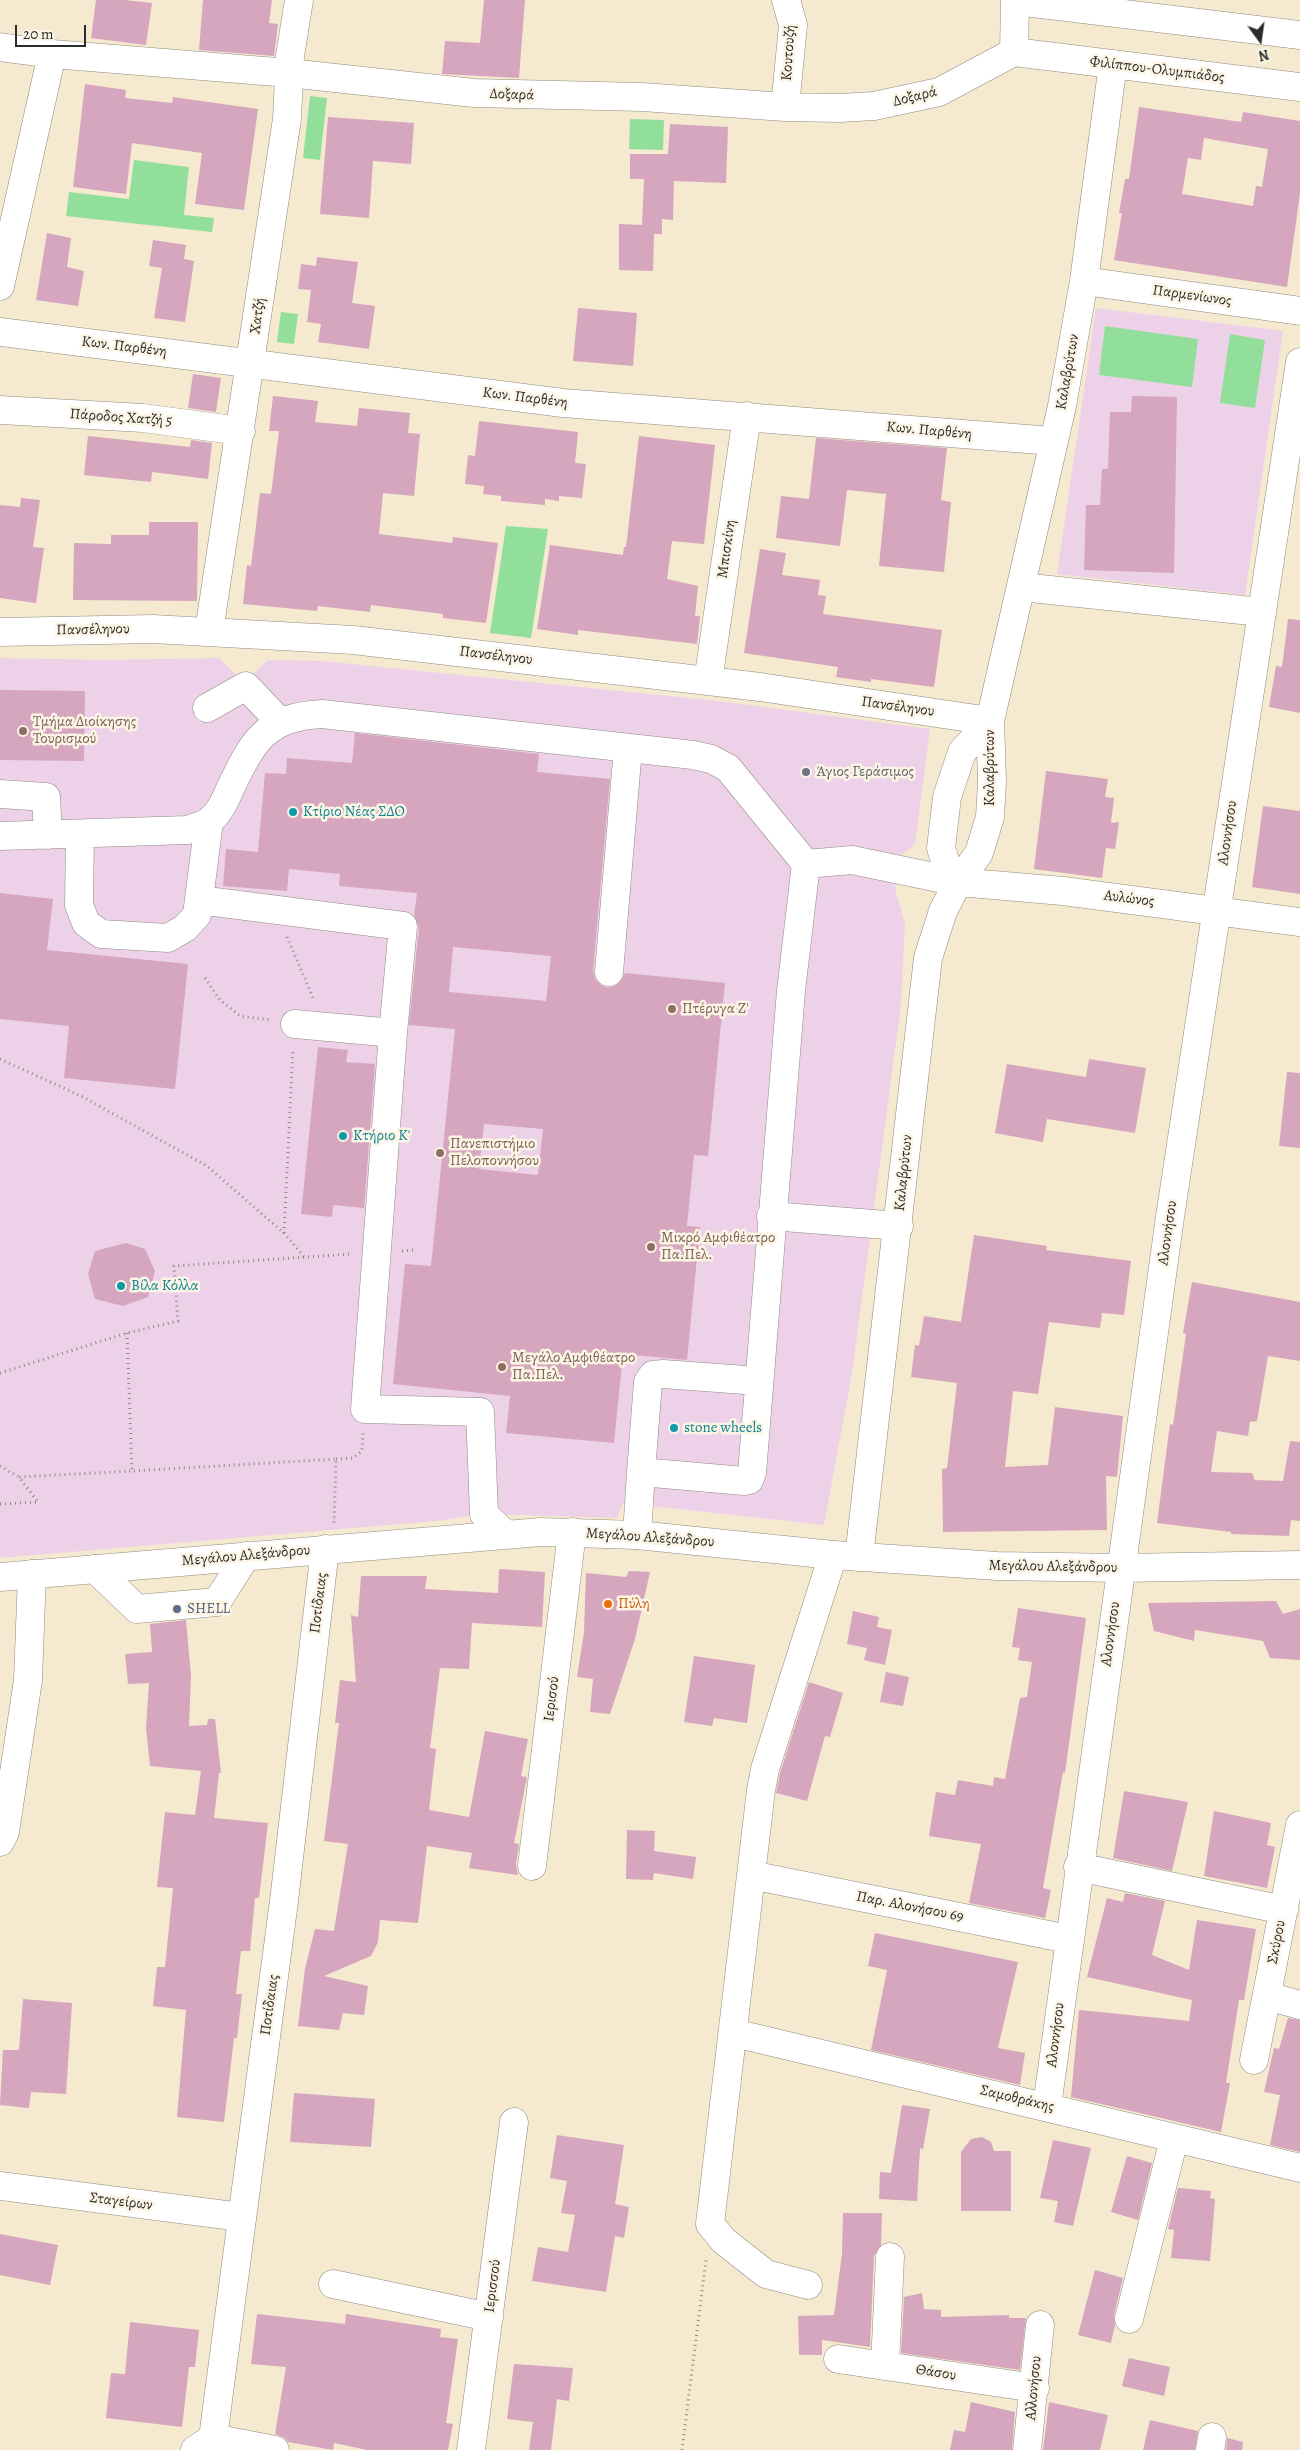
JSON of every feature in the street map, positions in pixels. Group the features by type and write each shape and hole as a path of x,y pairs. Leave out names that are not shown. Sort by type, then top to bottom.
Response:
{"street":[{"name":"Χατζή","path":"209,631 252,363 287,119 289,73 299,0"},
{"name":"Κουτουζή","path":"784,107 793,25 786,0"},
{"path":"1014,52 1016,1 1126,7 1300,35"},
{"name":"Δοξαρά","path":"0,47 52,54 289,73 474,93 642,97 784,107 874,106 924,96 950,87 1014,52"},
{"name":"Φιλίππου-Ολυμπιάδος","path":"1014,52 1300,88"},
{"path":"0,286 52,54"},
{"name":"Καλαβρύτων","path":"710,2224 734,2033 760,1790 765,1769 846,1556 899,1226 928,958 937,926 958,882 979,852 990,817 992,782 990,721 1062,406 1084,281 1113,64"},
{"name":"Παρμενίωνος","path":"1084,281 1300,311"},
{"name":"Κων. Παρθένη","path":"0,332 563,403 1053,441"},
{"name":"Αλοννήσου","path":"1047,2106 1068,1939 1120,1568 1261,612 1300,362"},
{"name":"Πάροδος Χατζή 5","path":"0,410 143,418 241,431"},
{"name":"Μπισκίνη","path":"708,681 747,416"},
{"path":"1021,588 1261,612"},
{"name":"Πανσέληνου","path":"0,632 112,628 209,631 402,645 708,681 990,721"},
{"path":"207,708 246,686 280,722"},
{"path":"0,836 188,830 209,822 220,811 246,756 264,734 280,722 297,716 322,714 628,748 711,759 728,768 806,864 791,992 752,1473 749,1480 641,1472"},
{"path":"958,882 946,864 941,848 947,797 962,752 990,721"},
{"path":"609,972 628,748"},
{"path":"0,794 46,797 48,835"},
{"path":"80,834 79,905 86,923 101,934 168,938 186,928 197,915 209,822"},
{"name":"Αυλώνος","path":"806,864 852,860 958,882 1063,891 1300,922"},
{"path":"199,900 403,926 375,1252 365,1410 480,1412 484,1514 505,1534"},
{"path":"295,1024 393,1033"},
{"path":"772,1216 899,1226"},
{"path":"637,1535 648,1382 653,1375 662,1374 759,1381"},
{"name":"Μεγάλου Αλεξάνδρου","path":"0,1577 505,1534 572,1532 637,1535 846,1556 997,1566 1120,1568 1300,1566"},
{"name":"Ιερισού","path":"532,1866 572,1532"},
{"name":"Ποτίδαιας","path":"204,2444 241,2217 284,1901 325,1549"},
{"path":"95,1569 137,1609 217,1602 246,1556"},
{"path":"2,1835 28,1680 32,1574"},
{"name":"Σκύρου","path":"1254,2060 1300,1825"},
{"path":"1078,1866 1284,1910"},
{"name":"Παρ. Αλονήσου 69","path":"751,1875 1068,1939"},
{"path":"1267,1996 1300,2005"},
{"name":"Σαμοθράκης","path":"734,2033 1047,2106 1174,2139 1300,2168"},
{"name":"Ιερισσού","path":"470,2450 514,2122"},
{"path":"1129,2318 1174,2139"},
{"name":"Σταγείρων","path":"0,2186 241,2217"},
{"path":"710,2224 724,2241 766,2274 808,2285"},
{"path":"885,2366 890,2257"},
{"path":"333,2284 489,2317"},
{"name":"Αλλονήσου","path":"1027,2450 1035,2388 1040,2325"},
{"name":"Θάσου","path":"838,2359 1035,2388"},
{"path":"204,2444 275,2450"}],"path":[{"path":"276,910 325,1026"},
{"path":"205,978 220,1000 240,1016 295,1024 284,1234"},
{"path":"0,1060 83,1097 207,1166 284,1234 304,1258"},
{"path":"0,1373 126,1333 178,1321 174,1266 414,1250"},
{"path":"126,1333 132,1471"},
{"path":"19,1477 353,1458 362,1451 365,1410"},
{"path":"325,1549 335,1522 336,1459"},
{"path":"0,1466 19,1477 38,1502 0,1504"},
{"path":"682,2450 710,2224"}],"shaded area":[{"path":"1096,308 1283,331 1245,595 1057,574"},
{"name":"Πανεπιστήμιο Πελοποννήσου","path":"0,658 105,660 219,658 235,674 251,676 268,660 322,661 719,701 930,729 915,844 900,856 895,889 905,923 901,1005 852,1373 824,1525 623,1503 617,1518 484,1514 436,1521 0,1558"}],"green space":[{"path":"310,96 327,98 320,160 303,158"},
{"path":"630,119 664,120 663,150 629,149"},
{"path":"134,160 189,167 184,215 214,218 212,232 66,216 69,192 129,199"},
{"path":"281,312 298,314 294,344 277,342"},
{"path":"1105,326 1198,339 1192,387 1099,375"},
{"path":"1230,334 1265,340 1255,408 1220,403"},
{"path":"506,526 548,529 531,638 490,633"}],"building":[{"path":"96,0 125,0 152,3 146,45 91,38"},
{"path":"203,0 272,0 269,23 278,24 274,56 199,50"},
{"path":"484,0 525,0 519,78 442,74 445,41 480,43"},
{"path":"85,84 126,90 125,98 172,103 173,97 258,109 244,210 195,204 202,153 132,143 126,194 73,187"},
{"path":"1139,107 1241,122 1243,112 1300,121 1300,193 1287,287 1114,260 1122,213 1119,213 1125,179 1129,179","holes":["1204,138 1268,149 1262,187 1256,186 1253,206 1182,194 1188,158 1201,160"]},
{"path":"328,117 414,123 411,164 373,161 369,218 320,214"},
{"path":"670,124 728,127 726,183 674,181 673,220 662,219 662,234 654,234 653,271 619,270 619,224 642,225 644,179 630,179 630,154 668,154"},
{"path":"47,233 71,238 67,267 84,271 78,306 36,300"},
{"path":"153,240 186,245 184,259 194,261 185,322 154,318 162,268 149,266"},
{"path":"317,257 358,262 352,303 375,306 369,349 318,342 321,324 307,322 311,290 298,289 301,264 316,266"},
{"path":"578,308 637,313 633,366 573,361"},
{"path":"193,374 221,378 216,412 188,408"},
{"path":"273,396 318,401 315,422 357,426 359,408 410,413 408,433 420,434 414,496 383,493 379,534 452,543 453,537 498,543 486,623 443,618 443,614 371,605 370,612 318,606 317,611 243,604 247,565 251,566 260,493 271,494 279,431 269,431"},
{"path":"1132,396 1177,397 1174,573 1084,570 1086,505 1100,505 1102,469 1108,469 1110,412 1131,412"},
{"path":"479,421 578,432 575,463 586,464 582,498 559,496 559,501 545,499 545,505 501,501 501,496 483,494 484,486 465,484 468,455 475,456"},
{"path":"88,436 190,447 191,440 212,443 208,479 152,472 151,482 84,475"},
{"path":"639,436 715,445 704,544 672,541 667,579 698,586 695,616 700,616 697,644 578,630 578,635 537,629 550,545 623,555 624,547 626,547"},
{"path":"816,438 947,448 941,500 951,502 944,572 879,566 886,494 847,490 840,546 776,538 781,496 809,499"},
{"path":"21,498 40,500 33,547 44,548 36,603 0,598 0,505 20,507"},
{"path":"149,522 198,522 197,601 73,600 74,543 111,544 111,535 149,535"},
{"path":"760,549 786,553 782,575 820,580 818,595 826,596 823,614 942,630 934,687 871,679 871,682 836,677 838,667 744,653"},
{"path":"1288,619 1300,620 1300,713 1269,707 1276,666 1282,667"},
{"path":"0,690 85,691 84,761 0,760"},
{"path":"355,733 539,754 537,772 610,779 593,971 595,979 601,985 608,988 615,986 621,981 625,973 725,983 708,1156 694,1155 687,1226 700,1227 687,1360 623,1354 614,1443 506,1433 510,1396 393,1384 405,1264 431,1266 455,1029 409,1025 419,927 414,916 417,893 339,886 340,874 289,869 287,891 223,886 226,849 258,852 265,773 286,774 287,758 352,763","holes":["453,947 551,956 546,1001 449,992","484,1124 543,1129 538,1175 479,1169"]},
{"path":"1046,771 1108,779 1105,797 1114,798 1111,823 1119,822 1115,849 1106,848 1102,878 1034,869"},
{"path":"1263,806 1300,811 1300,894 1252,887"},
{"path":"0,893 53,899 47,950 188,964 175,1089 64,1078 69,1026 0,1019"},
{"name":"Κτήριο Κ'","path":"318,1047 348,1050 346,1062 375,1064 364,1208 333,1205 332,1217 301,1214"},
{"path":"1089,1059 1146,1068 1135,1133 1047,1119 1043,1142 995,1133 1007,1064 1086,1077"},
{"path":"1287,1072 1300,1073 1300,1148 1279,1146"},
{"path":"974,1235 1047,1246 1046,1250 1131,1261 1124,1315 1102,1313 1100,1328 1049,1322 1038,1394 1013,1391 1005,1467 1048,1465 1055,1407 1123,1416 1117,1477 1106,1476 1107,1530 943,1532 942,1469 947,1468 957,1383 911,1377 915,1345 919,1346 924,1316 961,1322"},
{"name":"Βίλα Κόλλα","path":"126,1243 145,1249 155,1271 148,1297 123,1306 95,1299 88,1274 95,1251"},
{"path":"1192,1282 1300,1302 1300,1361 1268,1356 1257,1421 1250,1422 1248,1436 1217,1431 1211,1472 1252,1473 1255,1480 1283,1481 1290,1441 1300,1442 1300,1521 1291,1520 1289,1536 1231,1534 1231,1532 1157,1523 1170,1424 1173,1425 1186,1334 1183,1333"},
{"path":"499,1569 545,1572 542,1627 472,1623 469,1669 440,1668 430,1748 436,1749 429,1810 469,1817 485,1731 528,1739 521,1776 527,1777 514,1843 519,1844 516,1864 518,1875 469,1868 472,1853 427,1846 418,1923 380,1920 378,1942 371,1956 324,1976 368,1986 364,2015 343,2013 339,2030 298,2026 305,1969 315,1929 334,1931 348,1844 324,1841 339,1723 335,1723 340,1680 356,1682 351,1615 358,1617 361,1576 427,1576 425,1589 498,1593"},
{"path":"629,1571 650,1572 635,1639 610,1714 590,1712 593,1679 577,1677 584,1632 586,1573 626,1577"},
{"path":"1276,1601 1283,1614 1300,1609 1300,1660 1270,1658 1263,1641 1195,1630 1194,1641 1154,1631 1148,1603"},
{"path":"1018,1608 1086,1618 1065,1773 1063,1772 1043,1888 1051,1890 1045,1918 969,1903 981,1844 929,1836 936,1792 955,1795 958,1780 993,1786 994,1777 1005,1779 1020,1698 1027,1697 1032,1662 1018,1660 1020,1648 1012,1647"},
{"path":"853,1611 879,1617 877,1627 892,1630 885,1665 864,1660 867,1648 847,1644"},
{"path":"186,1620 191,1676 189,1726 207,1725 208,1719 215,1719 221,1773 219,1773 214,1818 268,1823 259,1898 255,1898 250,1951 241,1951 236,1994 242,1994 237,2038 234,2038 224,2122 177,2117 186,2010 153,2006 157,1967 165,1967 173,1888 157,1887 165,1812 195,1815 201,1771 150,1766 146,1728 149,1683 128,1684 125,1654 152,1652 150,1624"},
{"path":"694,1656 755,1665 747,1723 714,1718 712,1726 684,1722"},
{"path":"886,1672 909,1677 903,1706 880,1702"},
{"path":"809,1682 843,1693 830,1737 825,1736 807,1801 776,1793 780,1773"},
{"path":"1124,1791 1188,1802 1172,1871 1113,1858"},
{"path":"1214,1811 1271,1823 1267,1845 1275,1847 1267,1888 1204,1876"},
{"path":"627,1830 655,1831 654,1851 696,1857 693,1879 654,1873 653,1880 626,1879"},
{"path":"1125,1893 1165,1901 1152,1955 1189,1970 1197,1920 1256,1929 1244,2000 1239,2000 1226,2083 1230,2083 1221,2132 1071,2097 1079,2010 1189,2021 1192,2000 1087,1977 1107,1898 1123,1902"},
{"path":"875,1933 1018,1962 998,2048 1025,2053 1020,2085 871,2050 887,1970 868,1966"},
{"path":"23,1999 72,2003 66,2094 31,2092 29,2108 0,2105 3,2050 19,2050"},
{"path":"1288,2018 1300,2020 1300,2152 1270,2145 1280,2095 1264,2092 1274,2048 1279,2049"},
{"path":"294,2093 375,2099 371,2147 290,2142"},
{"path":"902,2105 930,2109 923,2149 920,2148 917,2201 879,2199 880,2172 891,2173"},
{"path":"557,2135 624,2145 615,2204 629,2207 624,2238 615,2236 606,2292 532,2281 538,2247 568,2252 575,2215 561,2213 567,2181 550,2178"},
{"path":"982,2137 991,2142 994,2151 1011,2151 1011,2211 961,2211 961,2152 971,2139"},
{"path":"1053,2140 1091,2148 1073,2226 1054,2222 1058,2201 1040,2198"},
{"path":"1127,2156 1152,2163 1138,2220 1111,2212"},
{"path":"1178,2188 1211,2191 1210,2198 1215,2199 1210,2261 1171,2258 1174,2230 1168,2229"},
{"path":"843,2213 882,2213 881,2245 874,2256 870,2347 822,2340 822,2355 799,2355 798,2316 834,2315 842,2254"},
{"path":"0,2234 58,2245 50,2285 0,2275"},
{"path":"1095,2270 1123,2278 1114,2315 1115,2325 1111,2343 1078,2335"},
{"path":"922,2293 924,2309 941,2310 941,2317 1009,2315 1009,2318 1026,2318 1020,2370 901,2353 904,2297"},
{"path":"257,2314 345,2324 346,2314 441,2329 440,2337 458,2339 446,2423 453,2424 448,2450 367,2450 334,2443 333,2450 288,2442 285,2438 275,2434 286,2367 251,2364"},
{"path":"130,2322 199,2330 195,2367 189,2367 182,2427 106,2418 111,2373 125,2374"},
{"path":"1129,2358 1170,2367 1164,2396 1122,2386"},
{"path":"514,2364 573,2368 569,2401 557,2399 551,2450 529,2450 533,2422 507,2419"},
{"path":"971,2402 1015,2412 1012,2450 950,2450 954,2430 965,2432"},
{"path":"1049,2402 1108,2415 1100,2450 1043,2450"},
{"path":"1150,2420 1198,2431 1195,2450 1143,2450"},
{"path":"1227,2438 1243,2442 1242,2450 1226,2450"}],"place":[{"name":"Τμήμα Διοίκησης Τουρισμού","path":"23,731"},
{"name":"Άγιος Γεράσιμος","path":"806,772"},
{"name":"Κτίριο Νέας ΣΔΟ","path":"293,812"},
{"name":"Πτέρυγα Ζ'","path":"672,1009"},
{"name":"Κτήριο Κ'","path":"343,1136"},
{"name":"Πανεπιστήμιο Πελοποννήσου","path":"440,1153"},
{"name":"Μικρό Αμφιθέατρο Πα.Πελ.","path":"651,1247"},
{"name":"Βίλα Κόλλα","path":"121,1286"},
{"name":"Μεγάλο Αμφιθέατρο Πα.Πελ.","path":"502,1367"},
{"name":"stone wheels","path":"674,1428"},
{"name":"Πύλη","path":"608,1604"},
{"name":"SHELL","path":"177,1609"}]}
